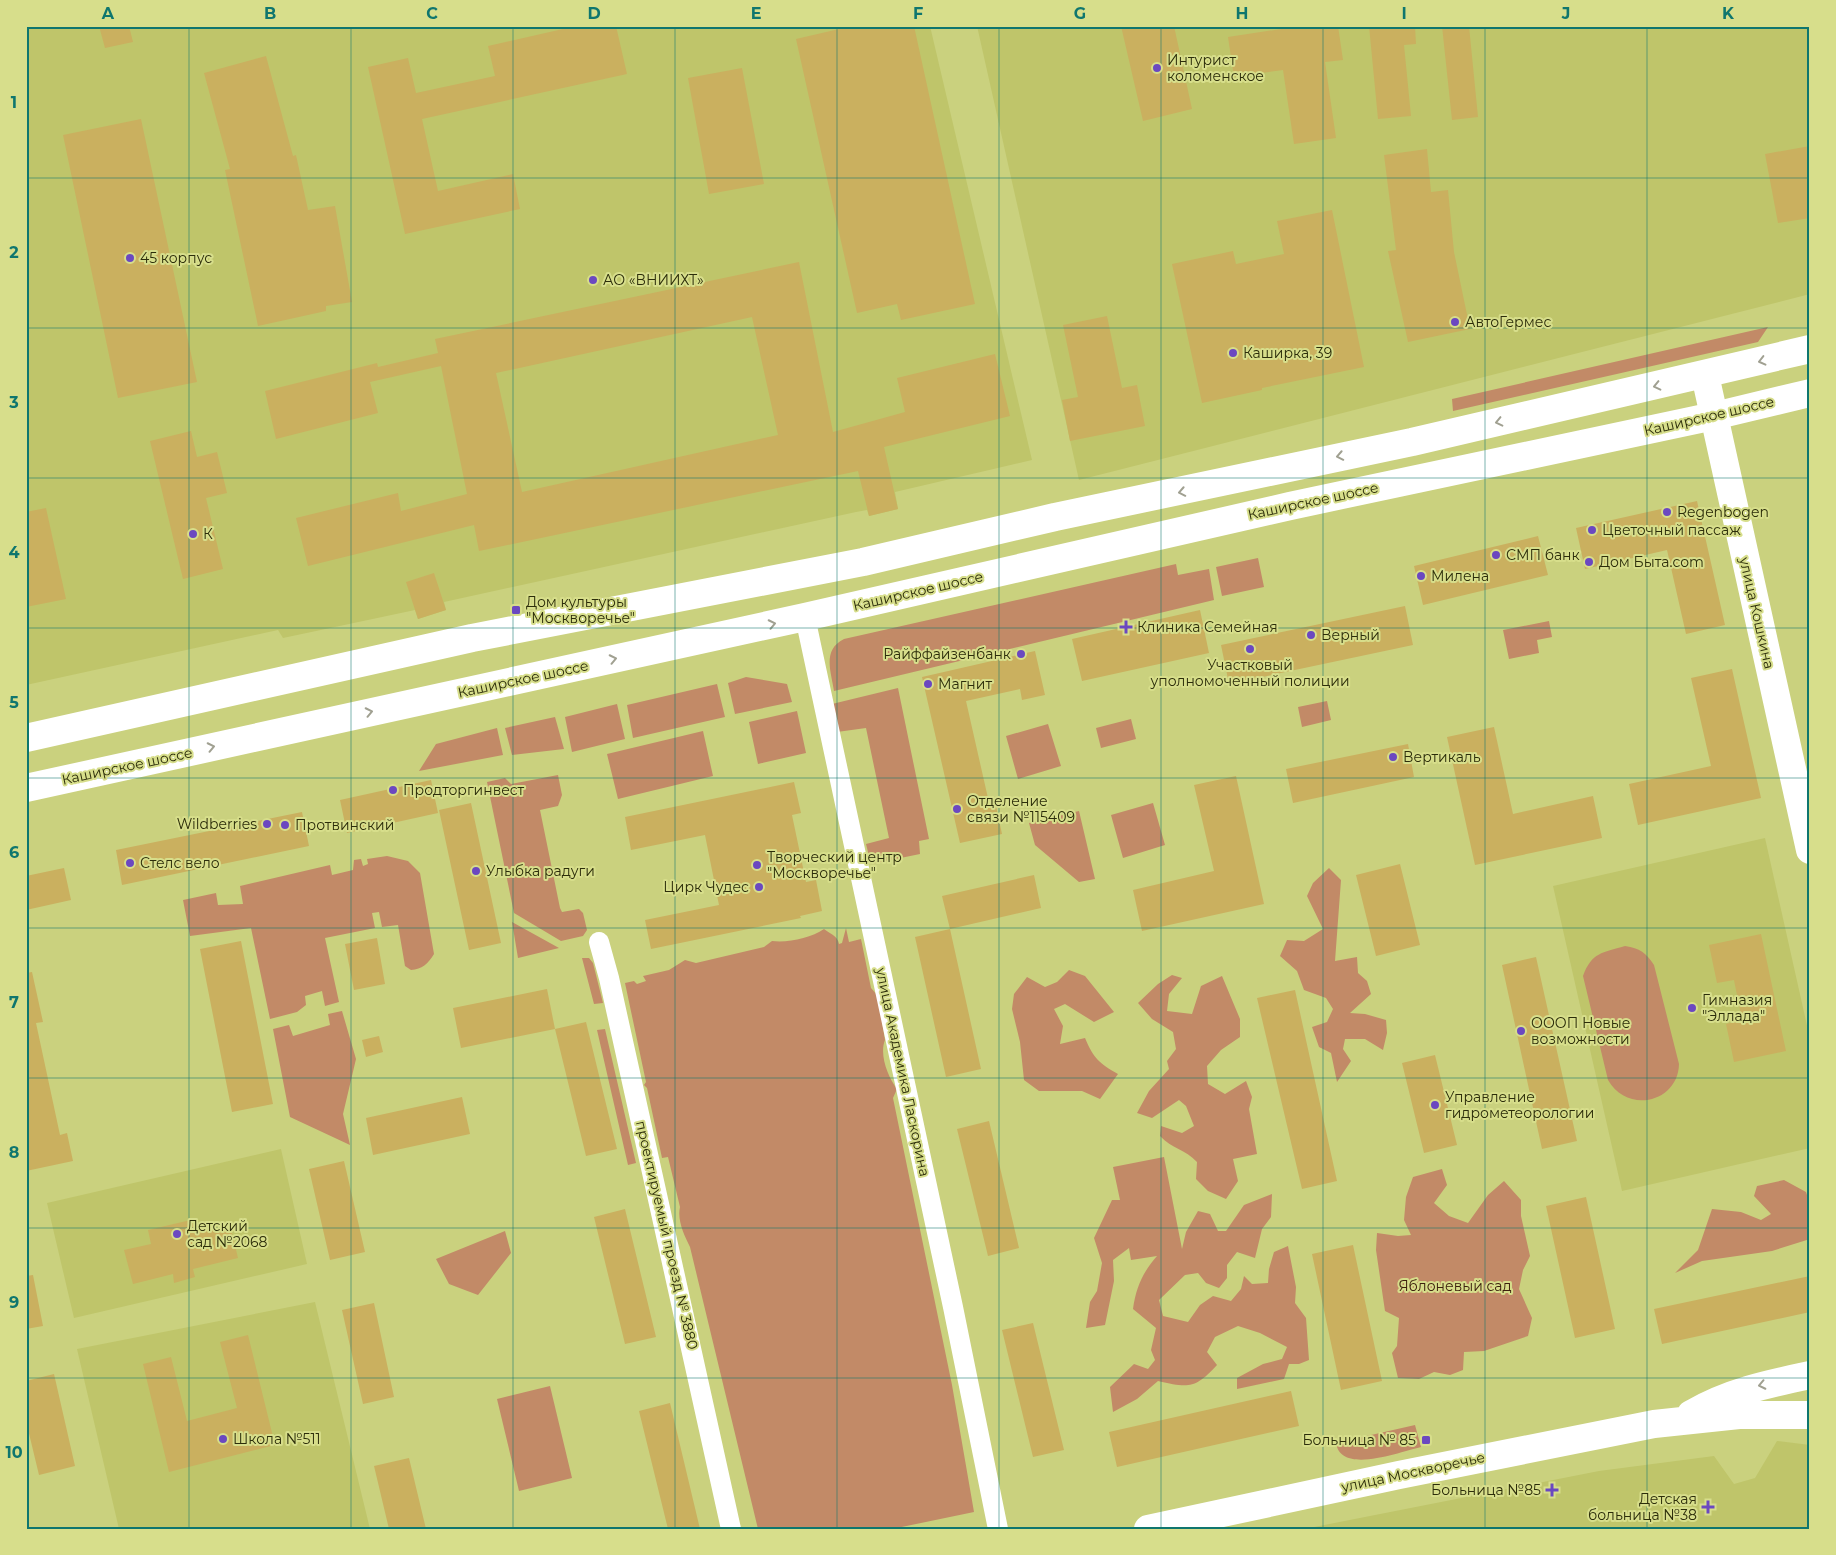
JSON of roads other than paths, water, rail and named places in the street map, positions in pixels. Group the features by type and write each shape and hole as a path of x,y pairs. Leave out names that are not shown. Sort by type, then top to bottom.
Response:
{"main road":[{"path":"26,738 472,638 863,562 1055,517 1204,487 1284,467 1412,442 1810,349"},
{"name":"улица Кошкина","path":"1705,375 1810,850"},
{"name":"Каширское шоссе","path":"26,788 805,616 1299,504 1714,416 1810,393"},
{"name":"улица Москворечье","path":"1679,1420 1728,1395 1810,1375"},
{"name":"улица Москворечье","path":"1148,1529 1390,1477 1679,1420 1739,1414 1810,1415"}],"street":[{"name":"улица Академика Ласкорина","path":"805,616 949,1288 998,1529"},
{"name":"проектируемый проезд № 3880","path":"599,942 609,978 731,1529"}],"place":[{"name":"Интурист коломенское","path":"1157,68"},
{"name":"45 корпус","path":"130,258"},
{"name":"АО «ВНИИХТ»","path":"593,280"},
{"name":"АвтоГермес","path":"1455,322"},
{"name":"Каширка, 39","path":"1233,353"},
{"name":"Regenbogen","path":"1667,512"},
{"name":"Цветочный пассаж","path":"1592,530"},
{"name":"К","path":"193,534"},
{"name":"СМП банк","path":"1496,555"},
{"name":"Дом Быта.com","path":"1589,562"},
{"name":"Милена","path":"1421,576"},
{"name":"Дом культуры \"Москворечье\"","path":"516,610"},
{"name":"Клиника Семейная","path":"1126,627"},
{"name":"Верный","path":"1311,635"},
{"name":"Участковый уполномоченный полиции","path":"1250,649"},
{"name":"Райффайзенбанк","path":"1021,654"},
{"name":"Магнит","path":"928,684"},
{"name":"Вертикаль","path":"1393,757"},
{"name":"Продторгинвест","path":"393,790"},
{"name":"Отделение связи №115409","path":"957,809"},
{"name":"Wildberries","path":"267,824"},
{"name":"Протвинский","path":"285,825"},
{"name":"Стелс вело","path":"130,863"},
{"name":"Творческий центр \"Москворечье\"","path":"757,865"},
{"name":"Улыбка радуги","path":"476,871"},
{"name":"Цирк Чудес","path":"759,887"},
{"name":"Гимназия \"Эллада\"","path":"1692,1008"},
{"name":"ОООП Новые возможности","path":"1521,1031"},
{"name":"Управление гидрометеорологии","path":"1435,1105"},
{"name":"Детский сад №2068","path":"177,1234"},
{"name":"Школа №511","path":"223,1439"},
{"name":"Больница № 85","path":"1426,1440"},
{"name":"Больница №85","path":"1552,1490"},
{"name":"Детская больница №38","path":"1708,1507"}],"park label":[{"name":"Яблоневый сад","path":"1455,1286"}]}
